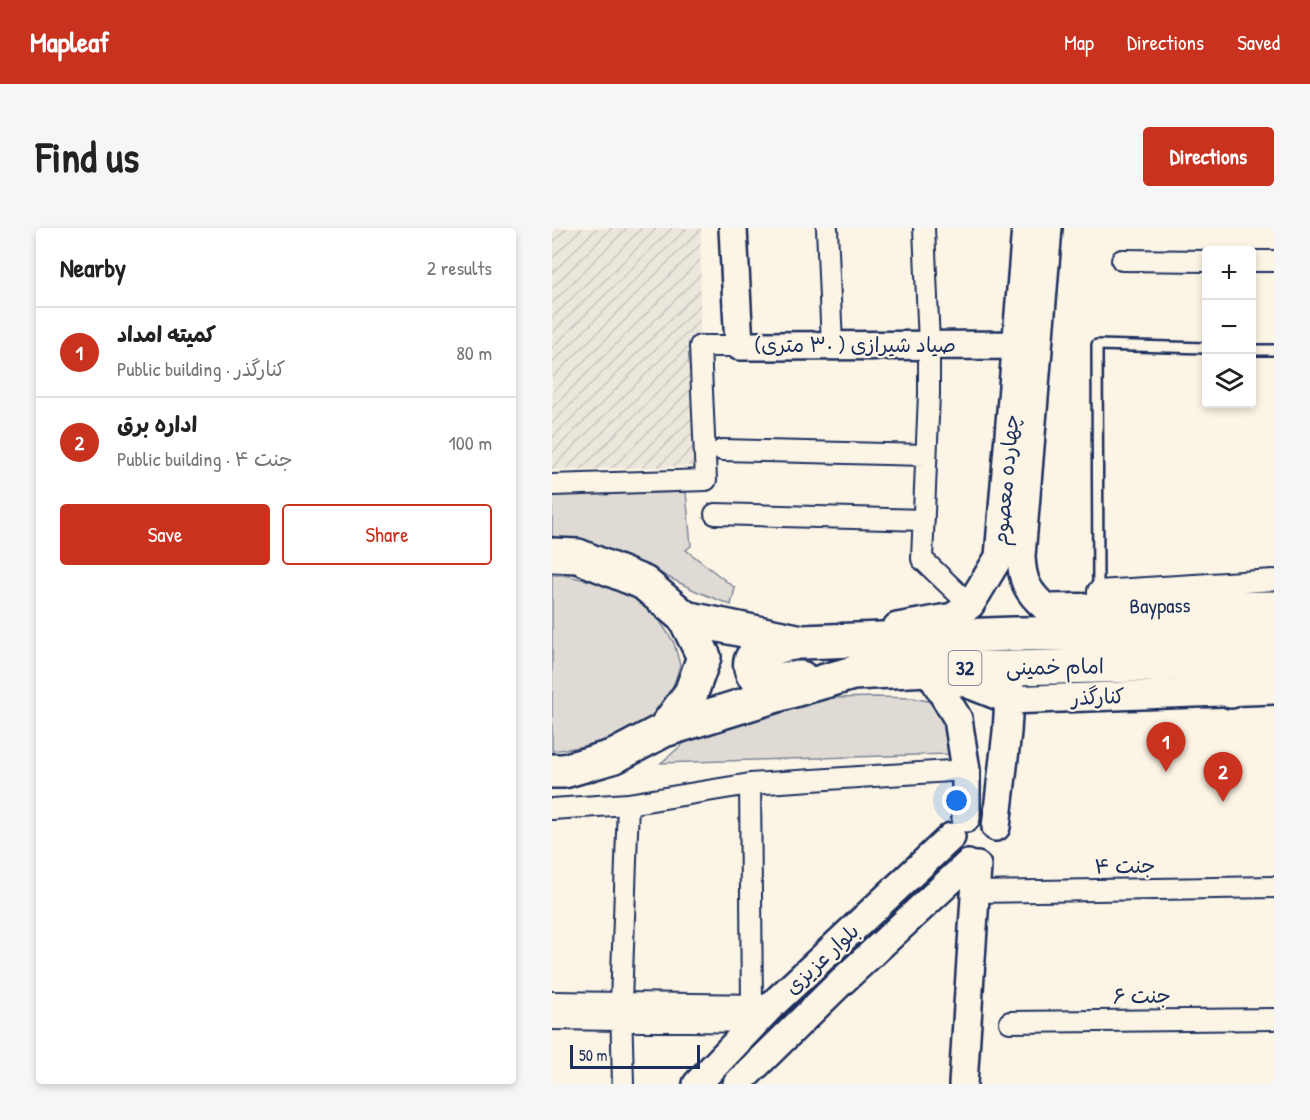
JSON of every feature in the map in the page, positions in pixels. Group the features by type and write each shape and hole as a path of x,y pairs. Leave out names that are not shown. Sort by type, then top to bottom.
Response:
{"highway":[{"name":"32","path":"552,555 578,556 644,583 685,618 704,657 691,693 664,730 615,756 564,771 552,771"},
{"path":"1012,634 1046,608"},
{"name":"امام خمینی","path":"685,618 802,642 1012,634 1274,632"},
{"path":"802,642 757,652 750,662 753,674 766,680 789,680 853,673"},
{"name":"امام خمینی","path":"664,730 780,693 853,673 928,669 1010,684 1231,677 1274,662"}],"street":[{"name":"صیاد شیرازی ( ۳۰ متری)","path":"733,228 739,346 1017,345"},
{"path":"827,228 832,345"},
{"path":"856,640 894,627 953,617 970,605 922,559 929,344 924,228"},
{"name":"چهارده معصوم","path":"1026,228 1017,345 1010,556 1022,571 1035,599 1046,608"},
{"name":"چهارده معصوم","path":"970,605 1010,556 1048,228"},
{"path":"1122,261 1202,261"},
{"path":"1256,261 1274,261"},
{"path":"552,485 706,480 700,346 739,346"},
{"path":"722,450 926,455"},
{"path":"715,514 924,520"},
{"path":"1098,599 1274,580"},
{"name":"Baypass","path":"1046,608 1098,599 1274,605"},
{"path":"928,669 958,719 966,770 959,828 952,849 958,858 973,865 989,861 998,852 1001,839 996,827 988,820 977,816 959,828"},
{"path":"1231,677 1274,690"},
{"path":"996,827 1010,684"},
{"path":"552,809 628,804 750,784 966,770"},
{"path":"552,1018 621,1011 760,1010 750,784"},
{"path":"623,1084 621,1011 628,804"},
{"name":"بلوار عزیزی","path":"697,1084 760,1010 959,828"},
{"path":"963,1084 976,892 973,865"},
{"name":"بلوار عزیزی","path":"737,1084 839,984 973,865"},
{"name":"جنت ۴","path":"976,892 1274,887"},
{"path":"552,1002 621,1011"},
{"name":"جنت ۶","path":"1010,1022 1274,1019"}],"lane":[{"path":"1098,599 1097,345 1202,348"},
{"path":"1256,350 1274,350"}],"shaded area":[{"path":"552,228 701,228 698,466 552,470"},
{"path":"686,492 691,546 686,550 735,588 731,605 696,591 626,556 552,536 552,495"},
{"path":"552,575 563,575 605,584 638,600 660,621 674,643 680,665 665,703 651,719 602,744 552,751"},
{"path":"913,698 928,701 937,709 945,727 948,754 661,763 683,744 711,727 785,699"}],"place":[{"name":"کمیته امداد","path":"1166,772"},
{"name":"اداره برق","path":"1223,802"}]}
